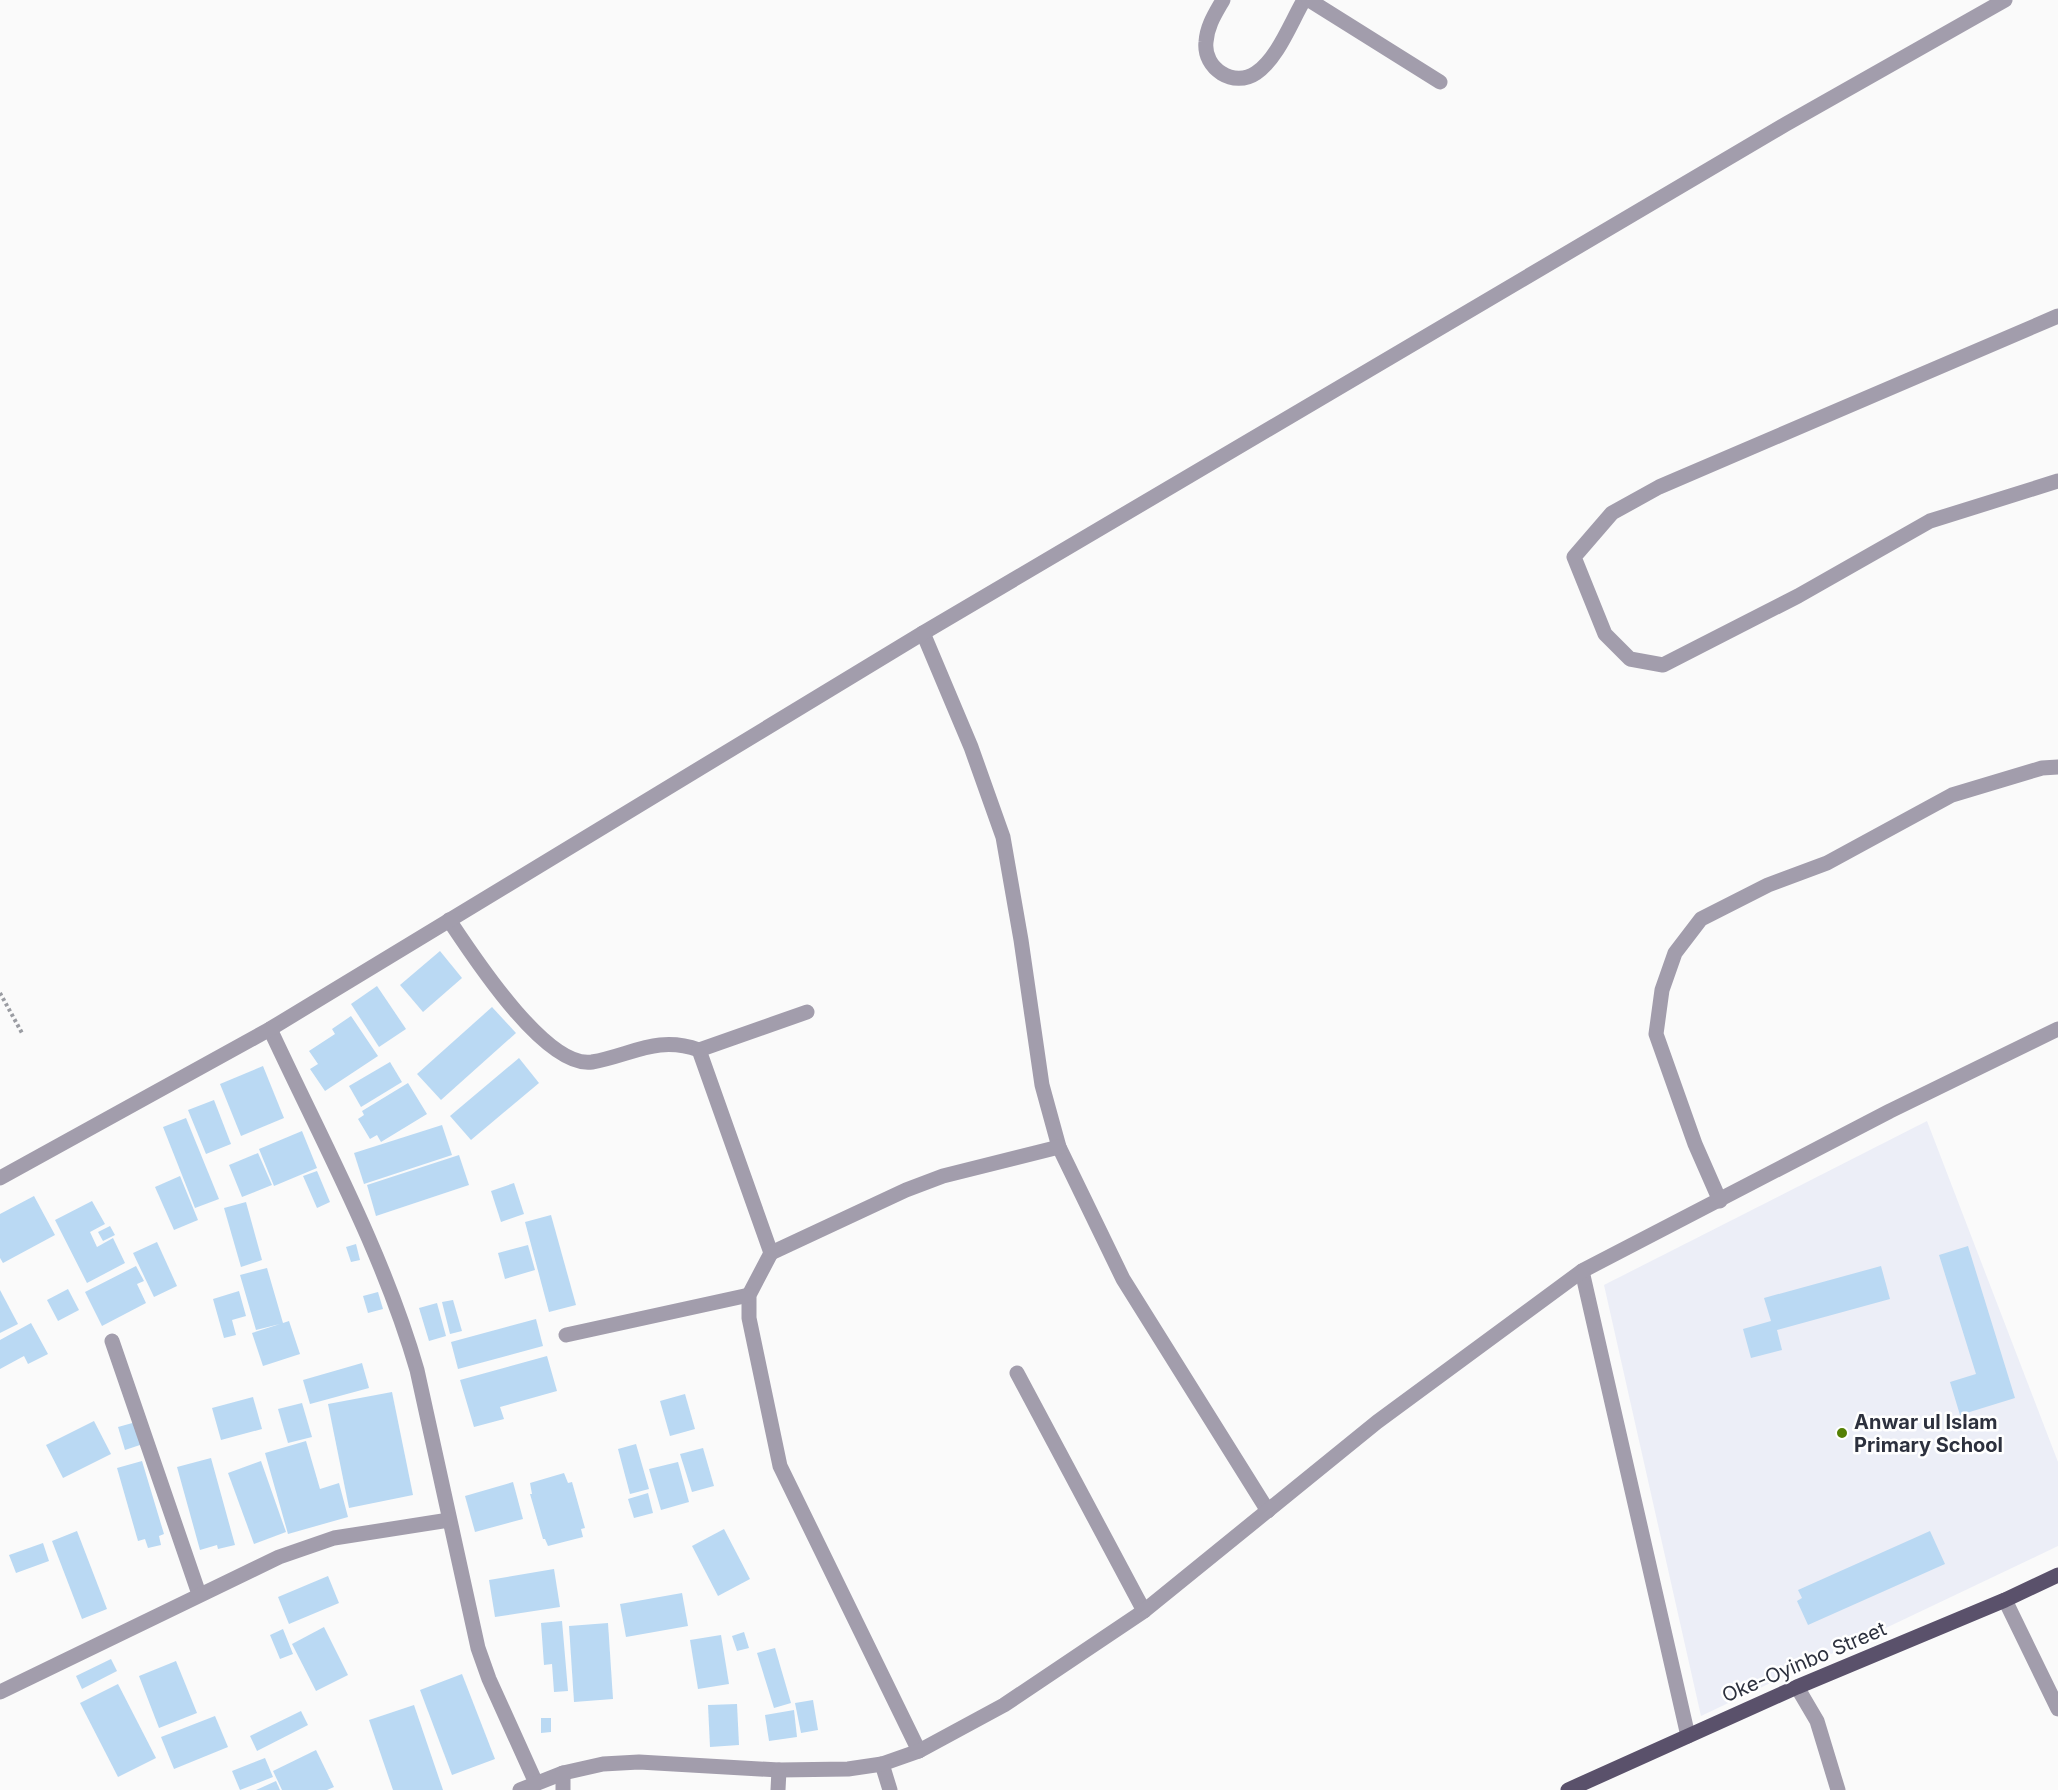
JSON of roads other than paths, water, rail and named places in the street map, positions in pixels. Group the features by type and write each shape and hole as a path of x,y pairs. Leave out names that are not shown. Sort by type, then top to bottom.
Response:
{"main road":[{"name":"Oke-Oyinbo Street","path":"1577,1788 1797,1687 2006,1600 2058,1575"}],"street":[{"path":"1223,0 1209,25 1205,45 1208,56 1217,71 1231,78 1244,79 1258,72 1274,53 1306,0 1440,82"},
{"path":"0,1178 270,1029 923,633 1775,130 2005,0"},
{"path":"2058,316 1659,487 1612,513 1574,557 1605,634 1630,658 1663,665 1798,596 1930,521 2058,481"},
{"path":"923,633 971,747 1003,837 1022,940 1042,1085 1059,1147 1092,1220 1123,1279 1268,1511"},
{"path":"1720,1201 1695,1144 1656,1034 1662,990 1675,953 1701,919 1768,885 1827,863 1952,795 2042,768 2058,767"},
{"path":"449,920 482,969 536,1032 557,1052 572,1061 590,1062 660,1043 685,1045 699,1050 807,1012"},
{"path":"270,1029 376,1256 407,1333 478,1648 489,1679 536,1783"},
{"path":"520,1790 563,1773 603,1764 639,1762 779,1770 848,1769 882,1764 919,1751 1004,1706 1144,1611 1377,1422 1582,1271 1890,1111 2058,1029"},
{"path":"699,1050 771,1252"},
{"path":"919,1751 780,1466 749,1318 749,1295 771,1252 906,1190 943,1176 1059,1147"},
{"path":"1582,1271 1688,1736"},
{"path":"566,1335 749,1295"},
{"path":"112,1341 199,1594"},
{"path":"1017,1373 1144,1611"},
{"path":"0,1692 123,1635 199,1594 279,1557 334,1538 449,1520"},
{"path":"2006,1600 2058,1709"},
{"path":"1797,1687 1817,1721 1838,1790"},
{"path":"882,1764 890,1790"},
{"path":"778,1790 779,1770"},
{"path":"563,1773 563,1790"}],"place":[{"name":"Anwar ul Islam Primary School","path":"1842,1433"}]}
